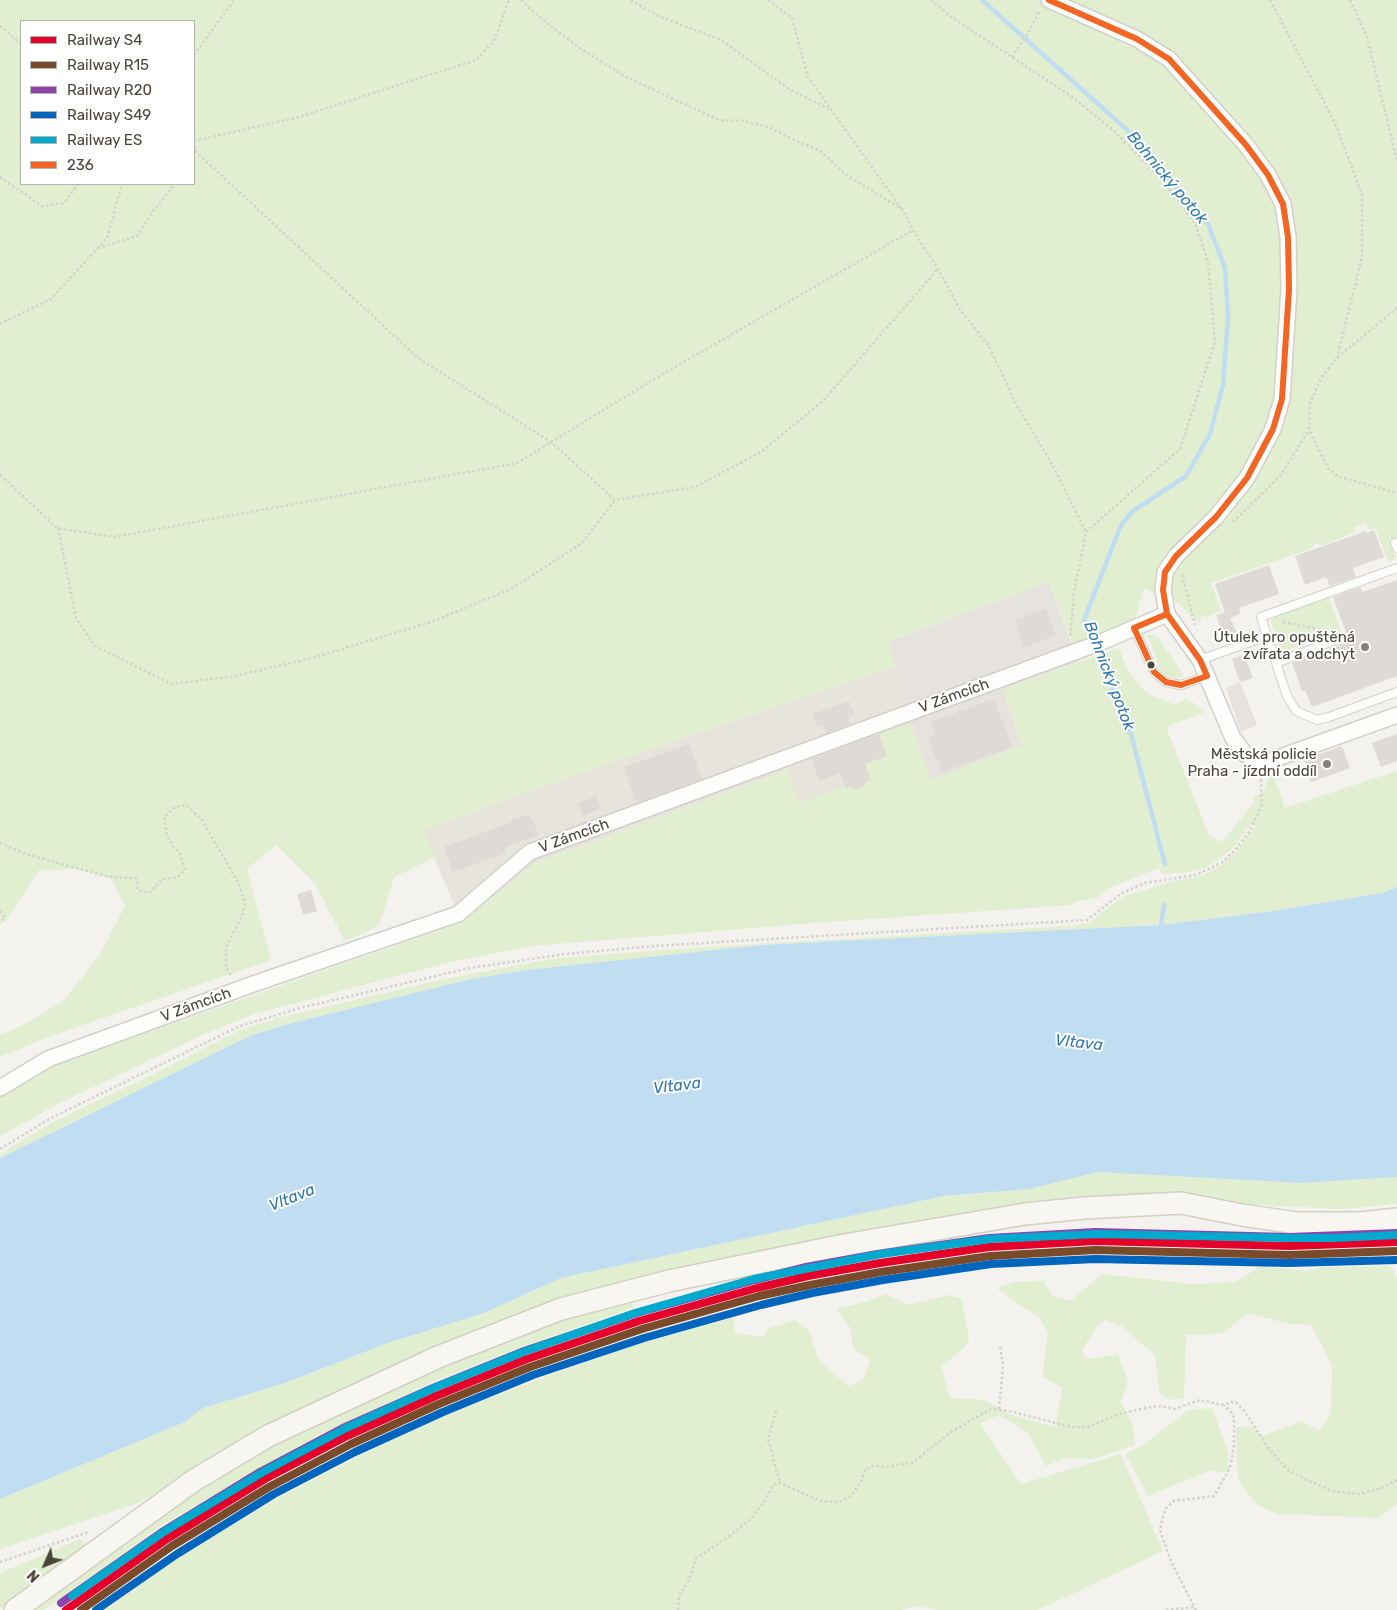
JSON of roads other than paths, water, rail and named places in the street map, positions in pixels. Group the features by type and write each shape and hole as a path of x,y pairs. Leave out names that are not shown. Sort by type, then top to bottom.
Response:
{"main road":[{"path":"15,1610 193,1481 268,1436 438,1358 561,1309 669,1281 844,1246 1025,1214 1084,1208 1181,1203 1242,1215 1298,1223 1360,1223 1397,1219"}],"street":[{"path":"1045,4 1137,39 1169,59 1246,144 1268,175 1283,204 1288,237 1289,290 1282,399 1273,429 1247,478 1216,517 1176,556 1165,572 1162,590 1167,614 1200,660 1233,738 1244,754 1261,764 1397,715"},
{"name":"V Zámcích","path":"0,1088 48,1059 241,989 458,914 530,852 1095,645 1167,614"}],"lane":[{"path":"1397,568 1261,617 1286,696 1296,711 1317,720 1397,692"},
{"path":"1134,628 1154,672 1166,682 1181,685 1207,676"},
{"path":"1200,660 1267,636"},
{"path":"1276,663 1341,638"}],"water":[{"name":"Vltava","path":"1397,887 1397,1177 1301,1183 1098,1172 1029,1189 944,1196 561,1278 484,1313 385,1344 285,1383 203,1408 185,1422 0,1499 0,1158 252,1035 288,1024 471,979 526,970 763,945 1161,925 1273,911 1382,893"}],"waterway":[{"name":"Bohnický potok","path":"982,0 1126,129 1208,224 1225,268 1228,318 1223,385 1210,434 1186,476 1133,511 1121,525 1084,620 1131,734 1165,864"},
{"name":"Bohnický potok","path":"1163,930 1161,925 1164,905"}],"rail line":[{"name":"R20","path":"61,1603 162,1532 260,1472 343,1428 433,1388 524,1351 637,1313 755,1280 806,1267 878,1254 989,1238 1095,1232 1289,1237 1397,1233"},
{"name":"ES","path":"72,1596 165,1531 263,1472 346,1428 434,1388 523,1352 635,1313 754,1279 881,1254 990,1239 1098,1234 1288,1238 1396,1235"},
{"name":"S4","path":"66,1610 167,1539 265,1479 347,1436 436,1396 527,1359 639,1321 757,1288 808,1276 880,1263 989,1247 1095,1241 1289,1246 1397,1242"},
{"name":"R15","path":"81,1610 172,1546 269,1487 351,1444 439,1404 530,1367 642,1329 759,1296 881,1272 990,1256 1095,1250 1289,1255 1397,1251"},
{"name":"S49","path":"96,1610 177,1554 274,1494 355,1452 443,1412 533,1375 644,1338 761,1305 812,1293 883,1280 991,1264 1095,1259 1289,1263 1397,1260"}],"place":[{"name":"Útulek pro opuštěná zvířata a odchyt","path":"1365,647"},
{"name":"Městská policie Praha - jízdní oddíl","path":"1327,764"}]}
